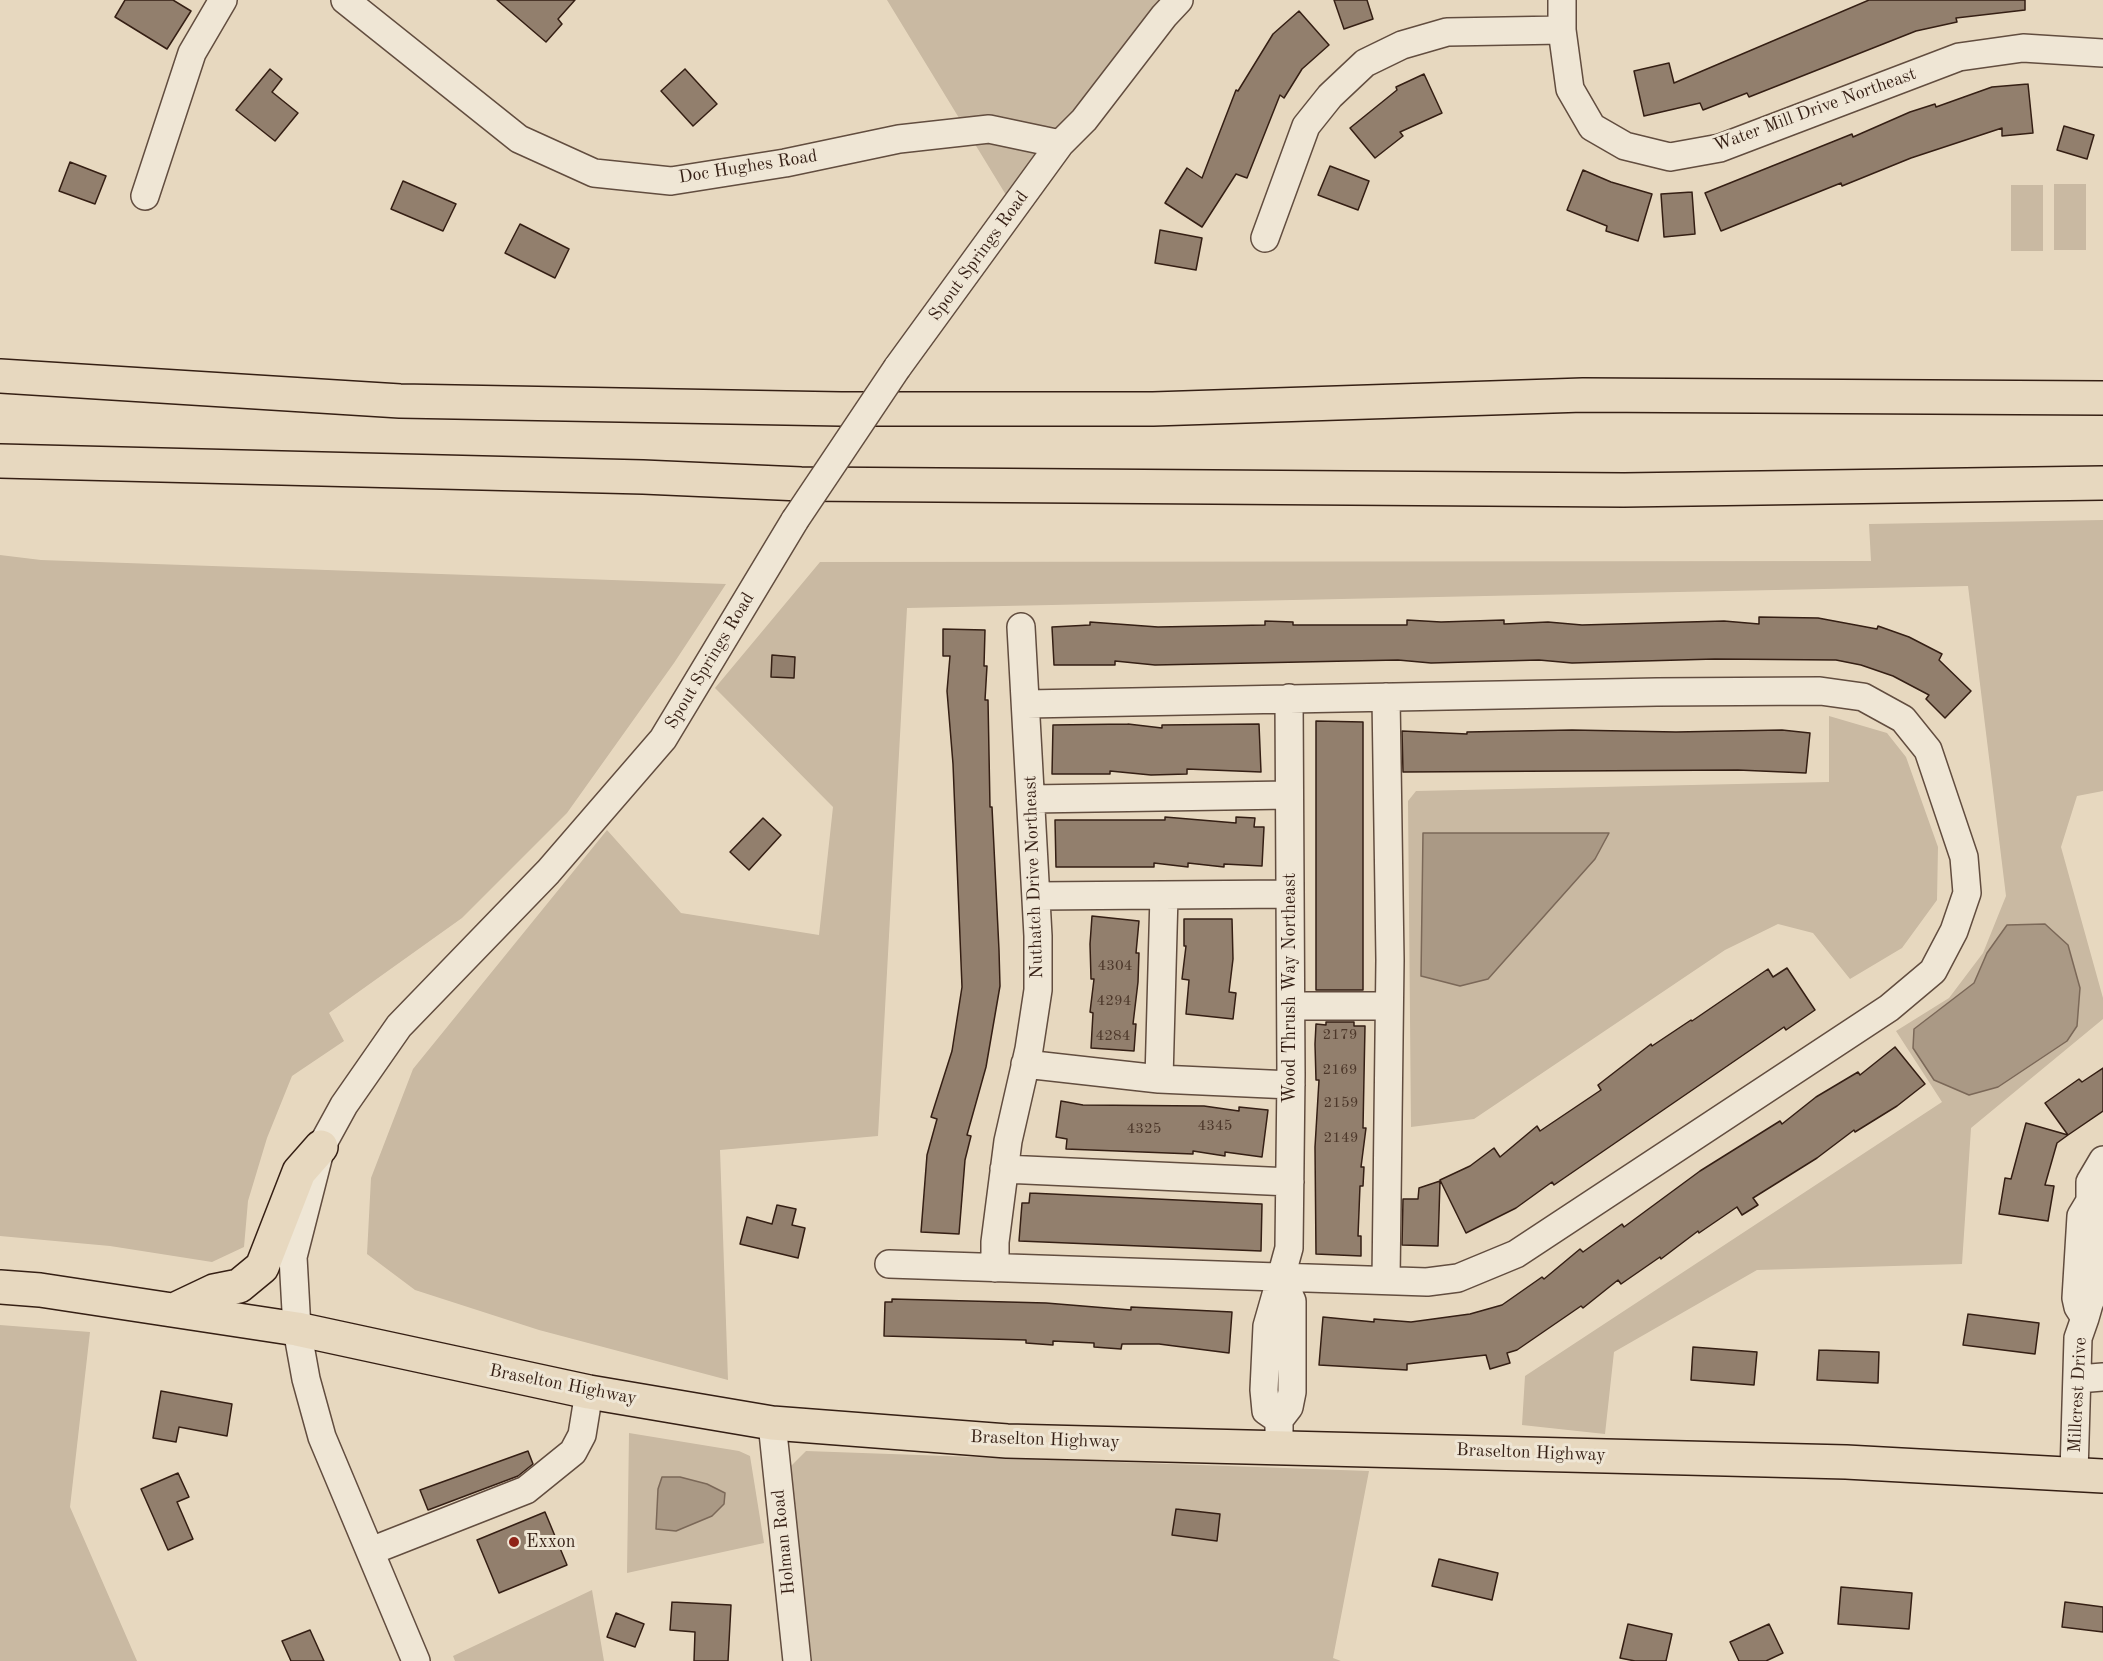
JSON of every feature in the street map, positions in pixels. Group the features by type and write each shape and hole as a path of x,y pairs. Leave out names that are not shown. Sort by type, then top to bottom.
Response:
{"main road":[{"path":"0,376 400,401 841,409 1153,409 1583,395 2103,398"},
{"path":"0,461 643,477 801,484 1624,490 2103,483"},
{"path":"176,1309 213,1291 238,1287 262,1267 299,1172 321,1147"},
{"name":"Braselton Highway","path":"0,1287 40,1290 176,1309 297,1329 589,1392 772,1424 1007,1441 1279,1433 2089,1474"}],"street":[{"path":"145,195 192,53 223,0"},
{"name":"Doc Hughes Road","path":"345,0 519,139 594,173 671,181 785,163 899,139 988,129 1060,144"},
{"name":"Spout Springs Road","path":"416,1661 322,1437 306,1379 297,1329 293,1257 321,1147 344,1106 399,1026 548,872 663,739 795,519 897,368 1060,144 1084,120 1179,0"},
{"name":"Water Mill Drive Northeast","path":"1562,0 1562,30 1570,89 1592,127 1625,146 1670,157 1720,148 1959,57 2023,48 2103,52"},
{"path":"1265,238 1306,126 1330,96 1365,63 1402,45 1447,32 1562,30"},
{"name":"Nuthatch Drive Northeast","path":"995,1268 995,1242 1004,1169 1038,990 1031,799 1021,627"},
{"path":"889,1264 1427,1282 1458,1278 1516,1254 1667,1152 1889,1008 1933,971 1954,931 1967,893 1964,857 1928,750 1903,719 1863,697 1820,691 1026,704"},
{"path":"1386,697 1389,1006 1386,1280"},
{"name":"Wood Thrush Way Northeast","path":"1281,1278 1289,1248 1290,1182 1289,698"},
{"path":"1031,799 1289,795"},
{"path":"1035,896 1290,894"},
{"path":"1159,1079 1164,895"},
{"path":"1291,1006 1389,1006"},
{"path":"1025,1064 1159,1079 1291,1085"},
{"name":"Millcrest Drive","path":"2089,1474 2090,1378 2078,1338 2096,1287 2099,1262 2098,1226 2090,1201 2090,1182 2103,1160"},
{"path":"1004,1169 1290,1182"},
{"path":"1279,1433 1292,1392 1292,1301 1281,1278"},
{"path":"371,1551 526,1490 573,1452 582,1436 589,1392"},
{"name":"Holman Road","path":"772,1424 797,1661"}],"shaded area":[{"path":"887,0 1193,0 1017,213"},
{"path":"2054,184 2086,184 2086,250 2054,250"},
{"path":"2011,185 2043,185 2043,251 2011,251"},
{"path":"2103,520 2103,791 2077,796 2061,847 2103,998 2103,1019 1971,1128 1962,1264 1757,1270 1614,1352 1605,1434 1522,1425 1525,1376 1942,1102 1896,1031 1949,998 1983,953 2006,896 1968,586 907,608 878,1136 720,1150 728,1380 539,1330 415,1290 367,1254 371,1178 413,1069 607,830 681,913 819,935 833,807 715,688 820,562 1871,561 1869,524","holes":["2068,945 2080,988 2077,1026 1914,1029 1974,983 1987,953"]},
{"path":"0,555 41,560 726,584 674,663 567,813 462,918 329,1013 344,1041 292,1076 267,1138 248,1201 244,1247 212,1262 110,1246 0,1236"},
{"path":"1829,716 1887,733 1906,757 1938,847 1937,900 1902,948 1850,979 1813,933 1778,924 1725,950 1474,1119 1411,1127 1408,801 1416,791 1829,782"},
{"path":"1423,833 1609,833 1595,859 1488,979 1460,986 1421,976"},
{"path":"2045,924 2068,945 2080,988 2077,1026 2067,1041 1998,1087 1969,1095 1934,1080 1913,1048 1914,1029 1974,983 1987,953 2007,925"},
{"path":"0,1325 90,1332 70,1507 137,1661 0,1661"},
{"path":"629,1433 739,1451 750,1456 764,1543 627,1573"},
{"path":"806,1451 1369,1471 1333,1658 1341,1661 812,1661 790,1467"},
{"path":"662,1477 680,1477 707,1484 725,1493 724,1504 712,1516 676,1531 656,1529 658,1489"},
{"path":"592,1590 604,1661 455,1661 453,1656"}],"building":[{"path":"125,0 173,0 191,11 167,49 115,17"},
{"path":"497,0 575,0 558,19 562,24 546,42"},
{"path":"1334,0 1367,0 1373,19 1344,29"},
{"path":"1869,0 2025,0 2025,10 1956,18 1957,22 1916,31 1749,97 1747,93 1703,110 1700,103 1644,116 1634,71 1669,63 1674,83"},
{"path":"1299,11 1329,45 1302,69 1284,98 1280,95 1247,178 1236,174 1202,227 1165,203 1187,168 1202,178 1236,90 1238,91 1273,34"},
{"path":"270,69 282,79 272,92 298,113 275,141 236,110"},
{"path":"685,69 717,104 693,126 661,91"},
{"path":"1424,74 1442,113 1400,132 1403,136 1375,158 1350,128 1397,90 1396,87"},
{"path":"2028,84 2033,133 2002,136 2002,128 1911,158 1842,186 1841,183 1721,231 1705,193 1852,134 1853,137 1910,112 1935,104 1936,107 1992,87"},
{"path":"2064,126 2094,135 2087,159 2057,150"},
{"path":"70,162 106,176 95,204 59,191"},
{"path":"1330,166 1369,181 1358,210 1318,195"},
{"path":"1583,170 1611,182 1652,194 1638,241 1606,231 1607,226 1567,210"},
{"path":"403,181 456,204 443,231 391,209"},
{"path":"1692,192 1695,234 1664,237 1661,194"},
{"path":"520,224 569,249 555,278 505,253"},
{"path":"1160,230 1202,238 1196,270 1155,263"},
{"path":"1759,617 1818,618 1877,629 1878,626 1909,637 1942,654 1939,660 1971,691 1945,718 1926,699 1929,695 1893,676 1861,665 1836,660 1715,659 1572,663 1539,660 1431,663 1398,660 1155,665 1115,661 1115,665 1054,665 1052,627 1090,625 1090,622 1158,627 1265,625 1265,621 1293,622 1293,625 1407,625 1407,620 1441,622 1504,620 1504,624 1548,622 1582,625 1724,621 1759,624"},
{"path":"943,629 985,630 984,666 987,666 985,700 988,700 990,807 992,807 1000,986 986,1067 967,1135 971,1136 965,1160 959,1234 921,1232 927,1155 937,1119 931,1117 952,1051 962,987 953,764 947,691 950,656 943,656"},
{"path":"772,655 795,657 794,678 771,677"},
{"path":"1316,721 1363,722 1363,990 1316,990"},
{"path":"1128,724 1162,728 1162,725 1259,724 1261,772 1187,769 1187,774 1151,775 1110,771 1110,774 1052,774 1053,725"},
{"path":"1572,730 1676,732 1782,730 1810,733 1806,773 1738,770 1403,772 1402,731 1467,734 1467,732"},
{"path":"1165,817 1236,823 1236,817 1255,818 1254,827 1264,827 1262,866 1224,864 1224,867 1188,863 1188,867 1154,863 1154,867 1056,867 1055,820 1165,820"},
{"path":"763,818 781,835 749,870 730,852"},
{"path":"1092,916 1139,921 1136,953 1139,953 1138,982 1133,1024 1136,1024 1134,1051 1091,1048 1093,1013 1090,1012 1094,979 1091,979"},
{"path":"1184,919 1232,919 1233,959 1229,992 1236,993 1233,1019 1186,1014 1189,980 1182,979 1186,946 1184,946"},
{"path":"1787,968 1815,1010 1786,1030 1784,1027 1554,1185 1552,1182 1516,1208 1466,1233 1440,1180 1470,1166 1494,1148 1500,1157 1537,1126 1540,1131 1601,1090 1598,1085 1651,1044 1652,1046 1692,1021 1768,969 1773,977"},
{"path":"1326,1022 1354,1022 1354,1026 1365,1026 1363,1128 1366,1128 1361,1167 1364,1167 1363,1186 1360,1186 1358,1236 1361,1236 1361,1256 1316,1254 1315,1147 1319,1080 1316,1080 1315,1044 1316,1024 1326,1025"},
{"path":"1895,1047 1925,1084 1897,1106 1855,1132 1854,1130 1817,1158 1753,1198 1758,1205 1742,1215 1737,1207 1699,1233 1698,1231 1661,1259 1660,1257 1621,1284 1618,1280 1583,1308 1581,1306 1517,1350 1507,1353 1510,1363 1490,1369 1486,1355 1407,1364 1407,1370 1319,1365 1323,1317 1374,1322 1374,1319 1411,1322 1470,1314 1502,1305 1542,1277 1544,1279 1580,1249 1583,1252 1622,1224 1624,1227 1700,1171 1780,1121 1782,1124 1816,1097 1858,1072 1860,1075"},
{"path":"2103,1068 2103,1111 2068,1135 2045,1103 2079,1079 2082,1082"},
{"path":"1061,1101 1083,1105 1204,1106 1239,1111 1239,1107 1268,1110 1262,1157 1225,1152 1225,1156 1193,1151 1193,1154 1066,1149 1067,1139 1056,1137"},
{"path":"2026,1123 2068,1135 2057,1143 2045,1185 2054,1186 2048,1221 1999,1214 2005,1178 2011,1179"},
{"path":"1440,1181 1438,1246 1402,1245 1403,1199 1418,1199 1419,1188"},
{"path":"1030,1193 1262,1204 1261,1251 1019,1241 1022,1203 1029,1203"},
{"path":"777,1205 796,1209 792,1225 805,1228 798,1258 740,1244 747,1217 772,1224"},
{"path":"892,1299 1046,1303 1131,1310 1131,1307 1232,1312 1229,1353 1159,1344 1122,1344 1121,1349 1094,1347 1094,1343 1053,1341 1053,1345 1026,1343 1026,1340 884,1336 885,1302 892,1302"},
{"path":"1968,1314 2039,1323 2035,1354 1963,1345"},
{"path":"1693,1347 1757,1352 1754,1385 1691,1380"},
{"path":"1819,1350 1879,1352 1878,1383 1817,1380"},
{"path":"161,1391 232,1404 227,1436 179,1427 176,1442 153,1438"},
{"path":"528,1451 533,1464 518,1476 428,1510 420,1490"},
{"path":"178,1473 189,1497 177,1502 193,1539 168,1550 141,1489"},
{"path":"1176,1509 1220,1514 1217,1541 1172,1535"},
{"path":"545,1512 567,1565 499,1593 477,1540"},
{"path":"1439,1559 1498,1573 1492,1600 1432,1586"},
{"path":"1841,1587 1912,1593 1909,1629 1838,1624"},
{"path":"672,1602 731,1605 728,1661 694,1661 695,1632 670,1630"},
{"path":"2065,1602 2103,1607 2103,1632 2062,1627"},
{"path":"616,1613 644,1624 635,1647 607,1637"},
{"path":"1628,1624 1672,1634 1666,1661 1635,1661 1620,1658"},
{"path":"1769,1624 1783,1653 1766,1661 1739,1661 1730,1642"},
{"path":"310,1630 324,1661 291,1661 282,1641"}],"place":[{"name":"Exxon","path":"514,1542"}]}
